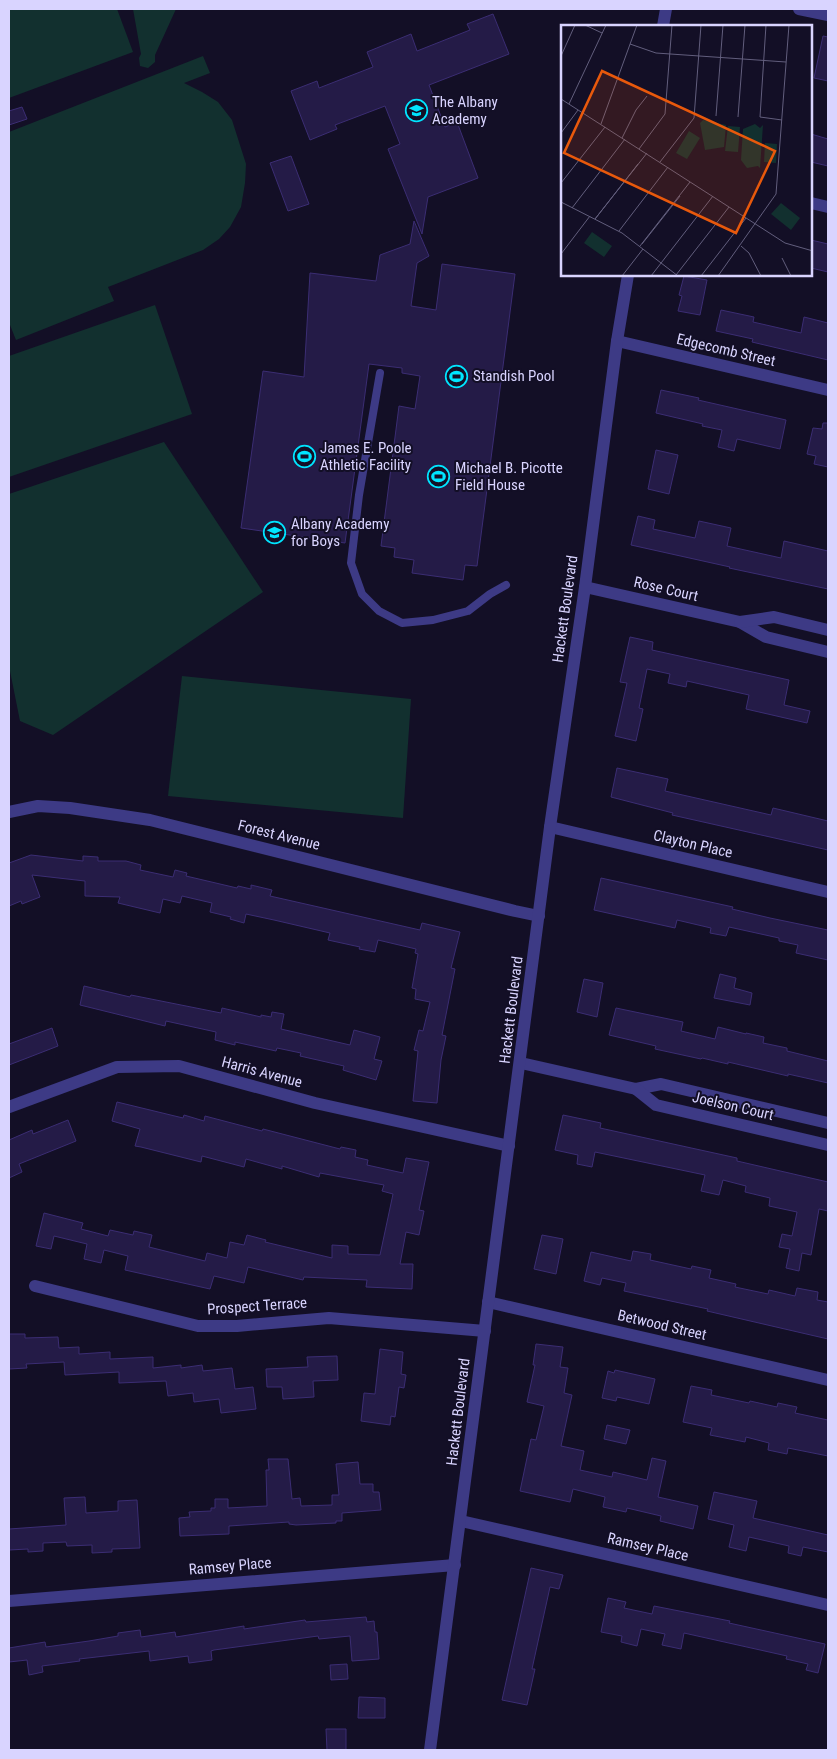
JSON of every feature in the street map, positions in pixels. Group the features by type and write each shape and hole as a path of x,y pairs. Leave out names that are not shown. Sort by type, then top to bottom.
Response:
{"street":[{"path":"664,25 666,9"},
{"path":"799,9 828,15"},
{"path":"812,203 828,207"},
{"name":"Hackett Boulevard","path":"430,1750 521,1063 550,827 585,587 617,341 628,276"},
{"name":"Edgecomb Street","path":"617,341 828,390"},
{"name":"Rose Court","path":"585,587 740,622 766,637 828,652"},
{"name":"Rose Court","path":"740,622 774,617 828,630"},
{"name":"Forest Avenue","path":"9,812 38,806 70,808 150,820 539,916"},
{"name":"Clayton Place","path":"550,827 828,892"},
{"name":"Joelson Court","path":"521,1063 636,1089 661,1084 828,1123"},
{"name":"Harris Avenue","path":"9,1107 118,1066 179,1066 315,1103 509,1146"},
{"name":"Joelson Court","path":"636,1089 656,1105 828,1145"},
{"path":"797,1138 801,1117"},
{"name":"Prospect Terrace","path":"35,1286 198,1326 237,1326 329,1318 353,1318 485,1331"},
{"name":"Betwood Street","path":"488,1302 828,1380"},
{"name":"Ramsey Place","path":"460,1521 828,1605"},
{"name":"Ramsey Place","path":"9,1601 455,1565"}],"lane":[{"path":"380,373 359,495 351,563 362,594 379,611 402,622 433,620 468,611 490,594 506,585"}],"green space":[{"path":"9,9 117,9 133,52 9,98"},
{"path":"133,9 176,9 155,55 155,62 148,68 140,66 139,58 141,54"},
{"path":"203,56 210,73 184,83 218,102 232,120 246,164 241,207 230,227 219,239 203,250 108,287 114,301 16,340 9,325 9,132"},
{"path":"155,305 192,414 9,477 9,356"},
{"path":"164,442 263,592 53,735 20,721 9,666 9,494"},
{"path":"182,676 411,699 403,818 168,796"}],"building":[{"path":"493,14 509,54 429,85 445,127 457,122 478,178 428,197 422,234 388,149 400,144 385,106 335,125 337,129 310,140 291,91 317,81 319,88 373,67 367,52 411,34 417,51 470,30 467,24"},
{"path":"823,36 828,37 828,81 814,78"},
{"path":"22,107 27,119 9,125 9,111"},
{"path":"812,134 828,139 828,166 812,162"},
{"path":"291,156 309,204 288,211 270,163"},
{"path":"414,221 429,256 417,263 411,306 436,310 442,264 515,274 477,566 465,565 463,580 412,573 414,560 394,557 395,548 381,546 399,406 415,409 420,376 402,373 402,368 369,364 345,543 241,528 263,371 304,377 310,273 376,281 380,255 410,244"},
{"path":"812,240 828,244 828,272 812,268"},
{"path":"684,276 707,280 700,315 678,311 682,296 679,295"},
{"path":"721,310 754,317 753,322 801,333 804,317 828,323 828,360 752,342 753,339 716,331"},
{"path":"661,390 786,420 780,449 737,439 734,451 718,447 722,430 656,413"},
{"path":"823,423 828,423 828,467 814,464 816,456 807,454 813,428 822,429"},
{"path":"656,450 678,455 669,494 648,489"},
{"path":"638,516 655,520 653,529 695,538 699,521 731,528 727,546 781,558 784,541 828,551 828,589 631,545"},
{"path":"630,637 653,642 652,650 789,680 784,705 810,711 807,723 746,709 749,695 687,681 686,687 668,683 670,674 647,669 639,708 643,709 636,741 615,736 627,683 620,682"},
{"path":"617,768 668,779 665,791 771,815 773,808 828,821 828,850 672,815 673,813 611,797"},
{"path":"31,855 83,861 83,856 98,857 98,861 126,861 141,865 140,870 173,877 175,870 187,873 186,876 237,888 238,886 251,889 251,885 272,890 270,896 420,930 422,923 460,932 451,968 455,969 442,1035 446,1036 441,1060 437,1103 413,1101 418,1051 414,1050 419,1030 423,1031 430,1002 415,999 416,989 412,988 418,954 415,953 416,949 378,940 375,952 359,949 360,947 328,940 330,933 246,914 244,923 230,919 231,917 210,912 212,903 182,896 180,903 163,899 160,913 118,903 120,897 85,896 85,881 32,875 40,897 22,904 21,901 9,906 9,863"},
{"path":"601,878 828,930 828,960 796,953 798,945 779,941 779,938 729,927 726,936 710,933 711,928 677,920 675,928 594,910"},
{"path":"720,974 736,978 734,988 752,993 750,1005 714,998"},
{"path":"584,979 603,983 597,1017 577,1012"},
{"path":"84,986 130,997 131,995 221,1013 222,1008 261,1017 261,1015 271,1017 272,1012 284,1014 281,1029 350,1045 354,1030 380,1037 374,1059 382,1061 376,1080 343,1070 344,1066 300,1056 301,1053 277,1048 276,1051 235,1042 235,1045 215,1040 216,1032 166,1021 165,1026 80,1005"},
{"path":"616,1008 683,1022 681,1031 715,1039 718,1027 764,1037 763,1043 787,1048 787,1051 828,1061 828,1083 655,1049 656,1046 609,1035"},
{"path":"52,1028 58,1046 9,1065 9,1044"},
{"path":"117,1102 183,1118 184,1115 204,1121 205,1116 340,1149 341,1147 356,1150 355,1157 368,1160 367,1165 403,1173 406,1158 429,1162 419,1210 424,1211 419,1235 406,1232 400,1264 413,1264 412,1289 366,1287 367,1280 304,1277 303,1280 248,1267 244,1283 214,1276 210,1289 125,1270 128,1256 104,1250 101,1263 84,1259 87,1244 54,1236 51,1249 36,1246 44,1213 83,1223 81,1229 108,1236 110,1230 133,1235 134,1231 152,1235 149,1247 205,1261 207,1253 227,1258 230,1242 244,1245 247,1235 266,1240 265,1242 332,1258 332,1245 348,1246 348,1254 380,1255 393,1194 382,1191 384,1185 320,1173 319,1177 282,1166 282,1169 246,1159 244,1167 202,1156 201,1162 135,1146 140,1129 112,1121"},
{"path":"563,1115 601,1123 600,1128 737,1158 737,1161 828,1182 828,1211 819,1209 811,1255 802,1253 799,1271 786,1268 790,1249 779,1247 782,1234 792,1236 797,1212 769,1206 770,1198 745,1192 746,1186 723,1180 719,1195 701,1191 705,1175 595,1152 592,1167 577,1164 578,1155 555,1150"},
{"path":"68,1120 76,1141 19,1164 22,1172 9,1178 9,1140 32,1130 33,1134"},
{"path":"542,1235 563,1239 556,1274 534,1269"},
{"path":"633,1251 651,1254 650,1260 691,1269 692,1266 711,1270 709,1278 736,1284 735,1287 768,1294 769,1290 795,1296 797,1288 818,1292 817,1300 828,1302 828,1339 707,1311 708,1309 624,1291 626,1283 602,1278 600,1285 584,1281 591,1252 631,1261"},
{"path":"9,1334 25,1334 25,1338 58,1337 59,1348 79,1347 79,1354 110,1352 110,1359 153,1357 153,1368 181,1365 181,1368 202,1365 203,1371 232,1368 235,1389 253,1387 256,1409 221,1413 219,1399 194,1402 193,1393 168,1396 166,1381 119,1383 119,1372 65,1375 64,1362 26,1364 27,1368 9,1369"},
{"path":"536,1344 563,1347 560,1367 568,1368 564,1393 572,1395 561,1446 584,1451 580,1470 612,1477 613,1472 647,1480 652,1458 666,1461 658,1497 698,1506 693,1529 660,1521 661,1516 627,1508 626,1512 603,1507 605,1497 573,1489 570,1502 520,1491 531,1439 536,1440 544,1406 527,1402 535,1365 533,1365"},
{"path":"380,1349 403,1352 401,1374 406,1375 404,1388 399,1387 395,1417 391,1416 390,1425 361,1421 364,1393 375,1394"},
{"path":"337,1356 338,1380 313,1381 314,1397 283,1399 282,1387 267,1387 266,1369 308,1367 307,1357"},
{"path":"615,1370 655,1379 649,1404 617,1397 616,1401 602,1398 608,1371 614,1373"},
{"path":"691,1386 712,1390 711,1395 749,1403 750,1401 777,1407 778,1403 797,1407 795,1413 828,1420 828,1456 788,1448 787,1454 768,1450 769,1443 746,1437 745,1442 710,1435 712,1428 683,1422"},
{"path":"607,1425 630,1430 626,1444 604,1439"},
{"path":"268,1459 288,1459 292,1499 300,1498 301,1506 332,1505 332,1495 339,1495 336,1464 358,1462 360,1484 373,1484 373,1492 379,1492 381,1510 342,1513 342,1521 336,1521 336,1523 296,1525 289,1524 289,1522 229,1526 229,1534 180,1536 179,1518 190,1517 189,1512 211,1511 211,1508 215,1508 215,1499 228,1499 228,1508 267,1506 266,1470 269,1470"},
{"path":"714,1492 757,1501 753,1518 828,1535 828,1552 803,1547 801,1556 788,1553 789,1546 749,1537 746,1551 729,1547 734,1525 708,1519"},
{"path":"85,1497 86,1513 118,1511 118,1501 137,1500 140,1548 112,1549 112,1552 92,1553 92,1545 67,1546 66,1542 43,1543 43,1551 28,1552 28,1549 9,1550 9,1529 66,1525 64,1498"},
{"path":"531,1568 563,1575 559,1589 550,1587 532,1669 535,1669 527,1705 502,1700"},
{"path":"608,1598 626,1602 624,1608 652,1614 654,1606 730,1621 729,1623 825,1644 818,1673 806,1670 808,1664 786,1659 787,1656 684,1633 681,1649 662,1645 665,1634 641,1629 637,1646 621,1642 622,1636 601,1632"},
{"path":"366,1617 367,1622 374,1621 375,1632 377,1632 379,1659 352,1661 350,1636 319,1639 318,1636 214,1650 211,1651 212,1660 189,1663 188,1656 150,1661 149,1651 79,1659 80,1661 42,1666 43,1672 29,1675 27,1660 9,1662 9,1648 45,1642 46,1647 118,1636 118,1633 140,1630 141,1637 175,1632 176,1637 244,1626 244,1629 305,1620 306,1622"},
{"path":"347,1664 348,1679 331,1680 330,1665"},
{"path":"359,1697 385,1698 385,1718 358,1718"},
{"path":"326,1729 346,1729 346,1750 327,1750"}],"place":[{"name":"The Albany Academy","path":"416,111"},
{"name":"Standish Pool","path":"457,376"},
{"name":"James E. Poole Athletic Facility","path":"304,457"},
{"name":"Michael B. Picotte Field House","path":"439,477"},
{"name":"Albany Academy for Boys","path":"275,533"}]}
